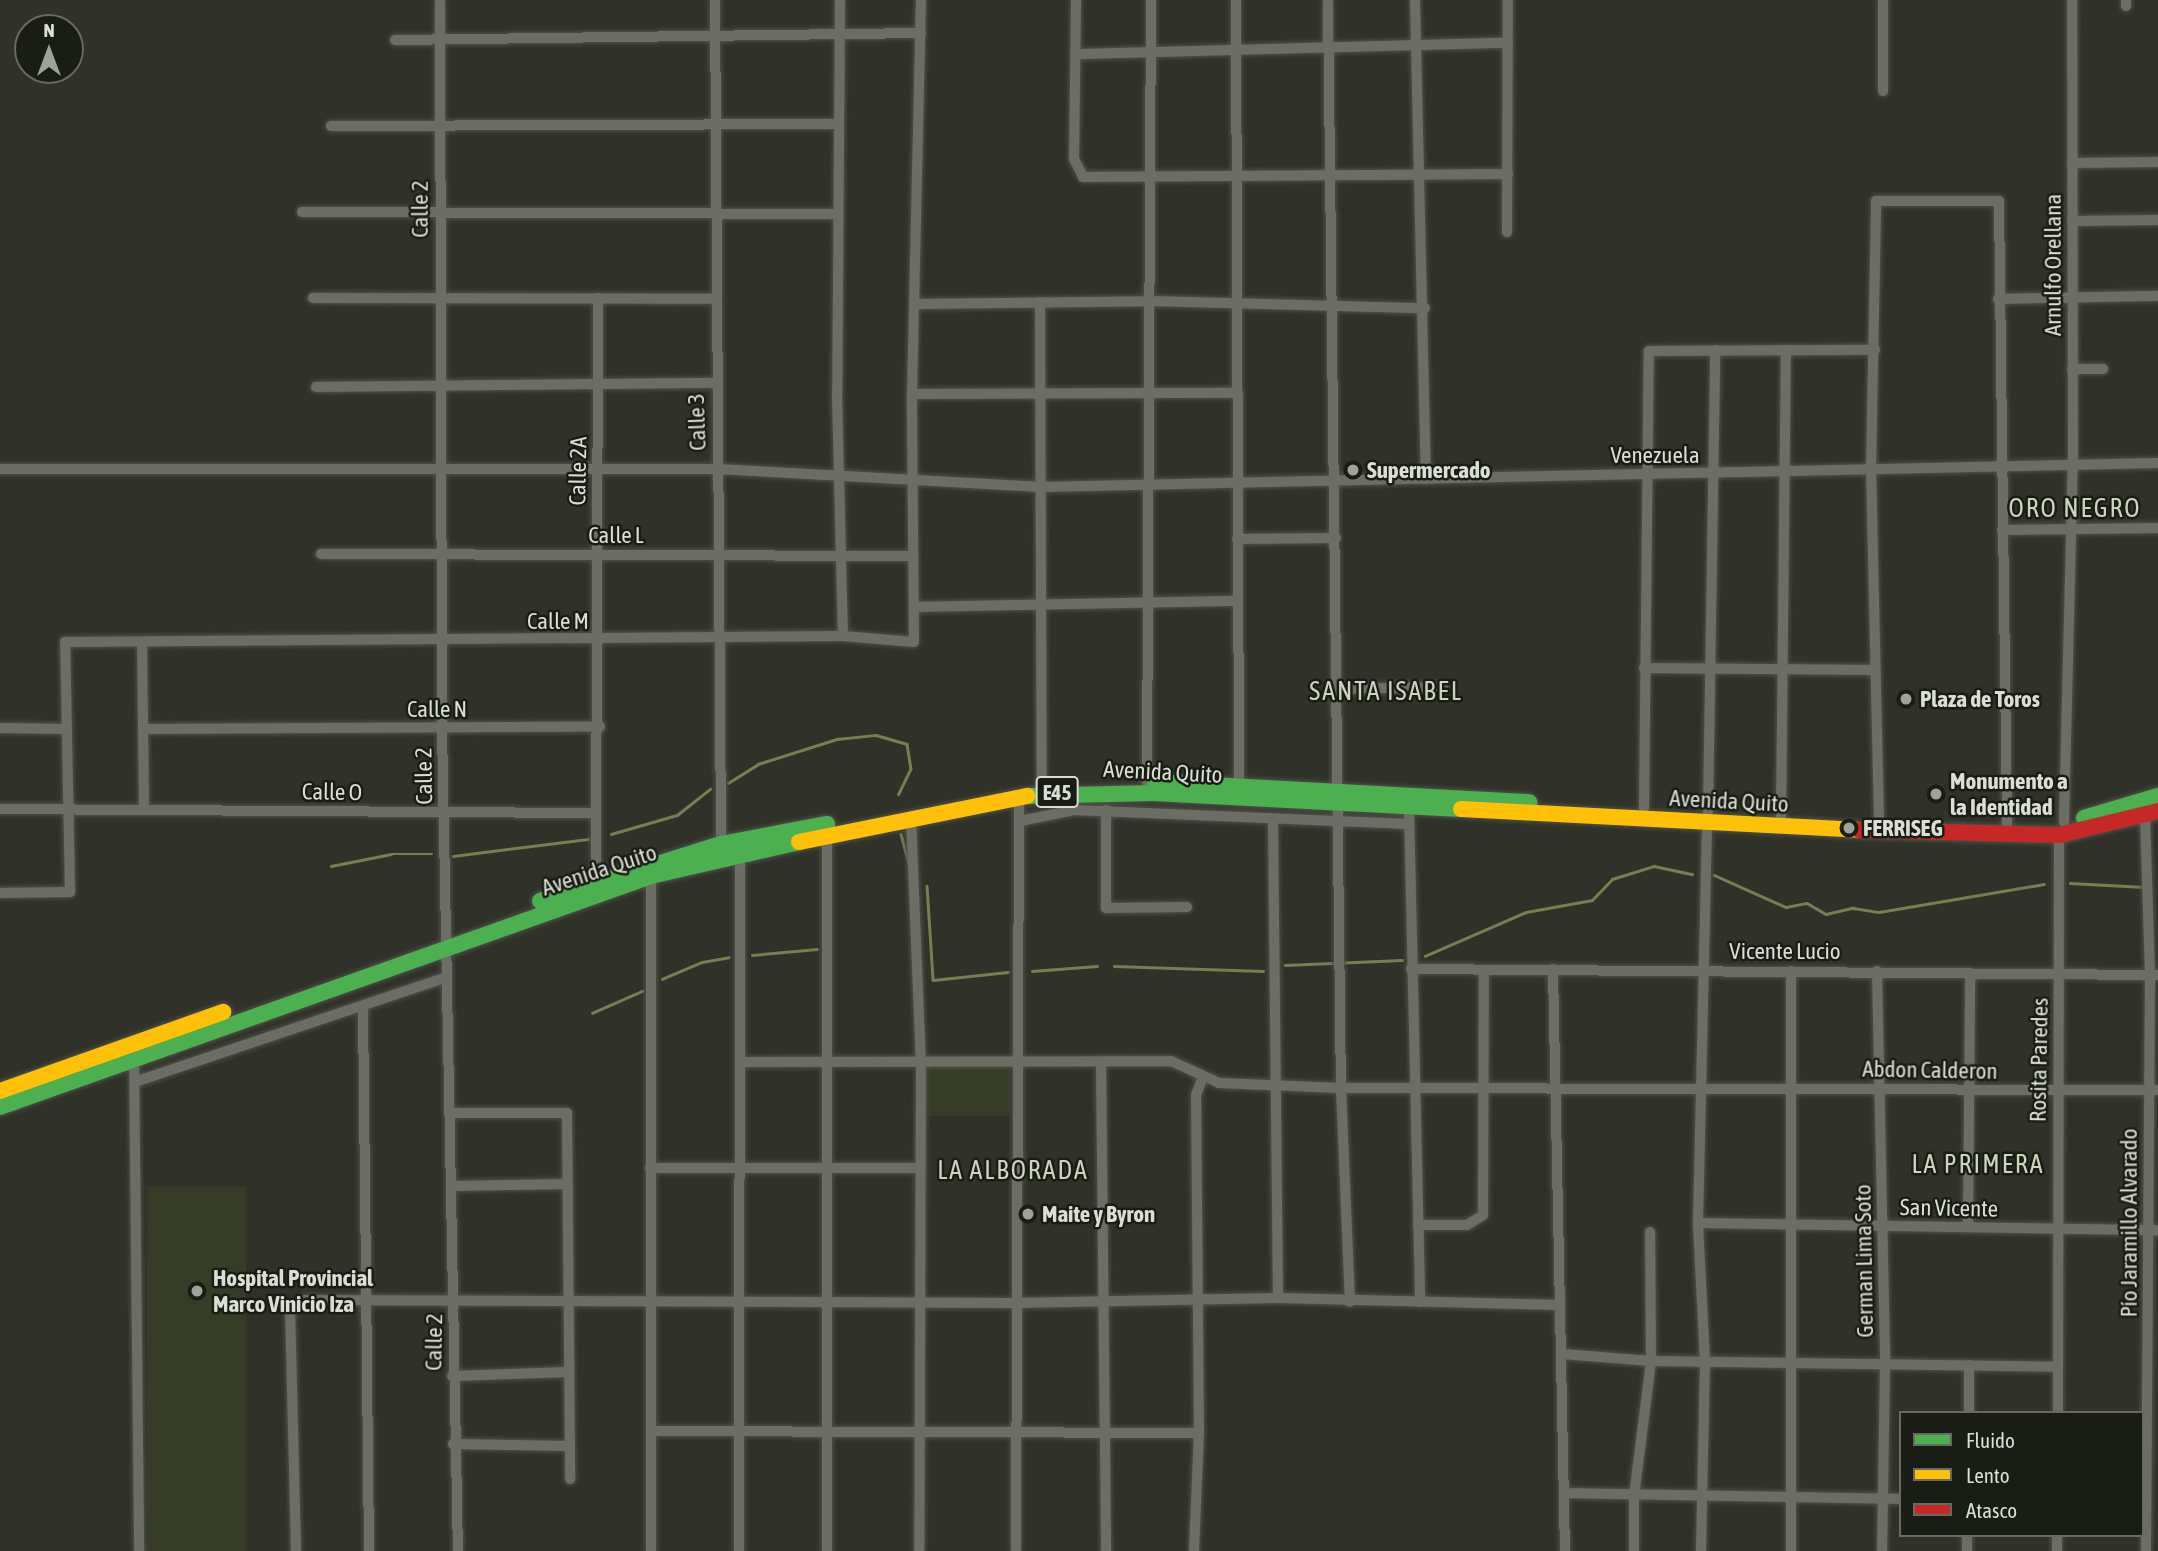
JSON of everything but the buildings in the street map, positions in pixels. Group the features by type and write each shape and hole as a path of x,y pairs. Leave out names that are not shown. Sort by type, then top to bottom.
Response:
{"highway":[{"name":"Avenida Quito","path":"0,1107 596,882 721,844 1042,783 1239,785 1340,807 1409,816 1781,817 2062,828 2158,796"},
{"name":"Avenida Quito","path":"0,1091 446,940 651,876 911,817 1019,797 1079,790 1340,807 1644,808 1707,817 1990,837 2152,813"}],"street":[{"name":"Calle 2","path":"440,0 443,813 452,1186 453,1444 458,1551"},
{"name":"Calle 3","path":"715,0 715,383 721,554 721,844"},
{"path":"840,0 836,214 843,636"},
{"path":"921,0 917,304 912,394 912,556 916,607 1238,601"},
{"path":"1076,0 1078,175 1151,178 1508,174"},
{"path":"1147,782 1151,486 1151,0"},
{"path":"1237,0 1235,176 1238,302 1236,483 1239,785"},
{"path":"1328,0 1340,807 1341,1088 1350,1302"},
{"path":"1415,0 1422,174 1426,479"},
{"path":"1507,232 1508,0"},
{"path":"1883,0 1883,91"},
{"name":"Arnulfo Orellana","path":"2070,529 2073,465 2072,0"},
{"path":"395,40 716,35 840,37 921,33"},
{"path":"1077,54 1415,50 1508,43"},
{"path":"331,126 838,124"},
{"path":"2072,163 2158,162"},
{"path":"1879,820 1871,469 1876,201 1999,201 2000,469 2007,827"},
{"path":"302,212 439,209 716,210 836,214"},
{"path":"2072,221 2158,220"},
{"path":"313,298 439,296 716,299"},
{"path":"1998,299 2158,296"},
{"name":"Calle 2A","path":"596,882 595,813 600,727 596,555 598,298"},
{"path":"917,304 1150,301 1333,303 1425,308"},
{"path":"1040,302 1039,605 1042,783"},
{"path":"1701,1551 1705,1362 1698,1223 1707,817 1714,670 1715,350"},
{"path":"1781,817 1786,350"},
{"path":"1644,808 1649,351 1875,350"},
{"path":"2073,369 2103,369"},
{"path":"316,387 715,383"},
{"path":"912,394 1238,394"},
{"name":"Venezuela","path":"840,474 914,481 1041,487 1646,474 1783,474 1871,469 2000,469 2158,463"},
{"path":"0,469 718,469 840,474"},
{"path":"2002,530 2158,528"},
{"name":"Rosita Paredes","path":"2058,1411 2057,1091 2070,529"},
{"path":"1237,539 1336,538"},
{"name":"Calle L","path":"321,554 912,556"},
{"name":"Calle M","path":"66,729 65,642 274,643 843,636 914,642 916,607"},
{"path":"142,642 144,808"},
{"path":"1644,668 1874,670"},
{"path":"1338,689 1443,687"},
{"name":"Calle N","path":"143,729 274,726 443,729 600,727"},
{"path":"0,728 66,729 70,892 0,893"},
{"path":"1016,1551 1014,1303 1020,1062 1019,797"},
{"path":"1020,821 1074,810 1273,820 1340,807"},
{"name":"Calle O","path":"0,809 595,813"},
{"path":"1106,810 1106,908 1187,907"},
{"name":"Pío Jaramillo Alvarado","path":"2146,1551 2144,1502 2154,1230 2154,975 2149,895 2152,813"},
{"path":"1409,816 1412,1088 1420,1302"},
{"path":"911,817 921,1062 919,1551"},
{"path":"1273,820 1278,1298"},
{"path":"827,836 830,1061 827,1551"},
{"path":"738,1551 740,855"},
{"path":"651,876 651,1551"},
{"name":"Vicente Lucio","path":"1411,969 2154,975"},
{"path":"1553,969 1565,1551"},
{"path":"1418,1225 1467,1225 1483,1215 1484,970"},
{"path":"1791,971 1791,1551"},
{"name":"German Lima Soto","path":"1877,971 1885,1365 1882,1551"},
{"path":"1968,1227 1966,1090 1970,973"},
{"path":"135,1082 447,977"},
{"path":"363,1006 369,1551"},
{"path":"134,1057 139,1551"},
{"path":"741,1062 1171,1061 1193,1068 1202,1079 1196,1095 1199,1433 1194,1551"},
{"path":"1101,1062 1107,1434 1106,1551"},
{"name":"Abdon Calderon","path":"1202,1079 1274,1087 1341,1088 1701,1086 2153,1090"},
{"path":"450,1113 567,1113 570,1479"},
{"path":"650,1168 919,1168"},
{"path":"452,1186 568,1184"},
{"name":"San Vicente","path":"1698,1223 1789,1222 2154,1230"},
{"path":"1634,1551 1634,1496 1651,1361 1650,1232"},
{"path":"296,1551 290,1311 305,1300 453,1298 1014,1303 1278,1298 1350,1302 1560,1305"},
{"path":"1563,1354 1651,1361 2058,1367"},
{"path":"1969,1365 1969,1411"},
{"path":"452,1376 568,1372"},
{"path":"652,1431 1016,1435 1199,1433"},
{"path":"453,1444 570,1446"},
{"path":"1565,1493 1899,1499"},
{"path":"2144,1502 2158,1502"}],"shaded area":[{"path":"926,1066 1010,1066 1010,1116 926,1116"},
{"name":"Hospital Provincial Marco Vinicio Iza","path":"147,1187 246,1187 246,1551 147,1551"}],"waterway":[{"path":"728,783 758,764 837,739 876,735 907,744 911,769 899,794"},
{"path":"611,834 677,815 710,789"},
{"path":"901,834 909,863"},
{"path":"453,856 588,839"},
{"path":"331,866 391,854 432,854"},
{"path":"1425,956 1526,912 1592,900 1612,879 1654,866 1692,874"},
{"path":"1714,875 1786,907 1807,903 1826,914 1853,908 1879,912 2044,884"},
{"path":"2070,883 2144,887"},
{"path":"927,886 933,980 1008,972"},
{"path":"752,955 817,949"},
{"path":"662,979 702,962 729,957"},
{"path":"1285,965 1402,960"},
{"path":"1032,971 1097,966"},
{"path":"1114,966 1263,971"},
{"path":"592,1013 642,991"}],"traffic: fast":[{"path":"1155,782 1529,802"},
{"path":"1027,796 1153,793 1461,809"},
{"path":"2084,818 2158,796"},
{"path":"540,901 721,844 827,824"},
{"path":"0,1107 651,876 799,842"}],"traffic: slow":[{"path":"799,842 1027,796"},
{"path":"1461,809 1859,830"},
{"path":"0,1091 223,1012"}],"traffic: jam":[{"path":"1859,830 2059,835 2158,811"}],"place":[{"name":"Supermercado","path":"1353,470"},
{"name":"Plaza de Toros","path":"1906,699"},
{"name":"Monumento a la Identidad","path":"1936,794"},
{"name":"FERRISEG","path":"1849,828"},
{"name":"Maite y Byron","path":"1028,1214"},
{"name":"Hospital Provincial Marco Vinicio Iza","path":"197,1291"}],"district":[{"name":"ORO NEGRO","path":"2075,509"},
{"name":"SANTA ISABEL","path":"1386,692"},
{"name":"LA PRIMERA","path":"1978,1165"},
{"name":"LA ALBORADA","path":"1013,1171"}]}
